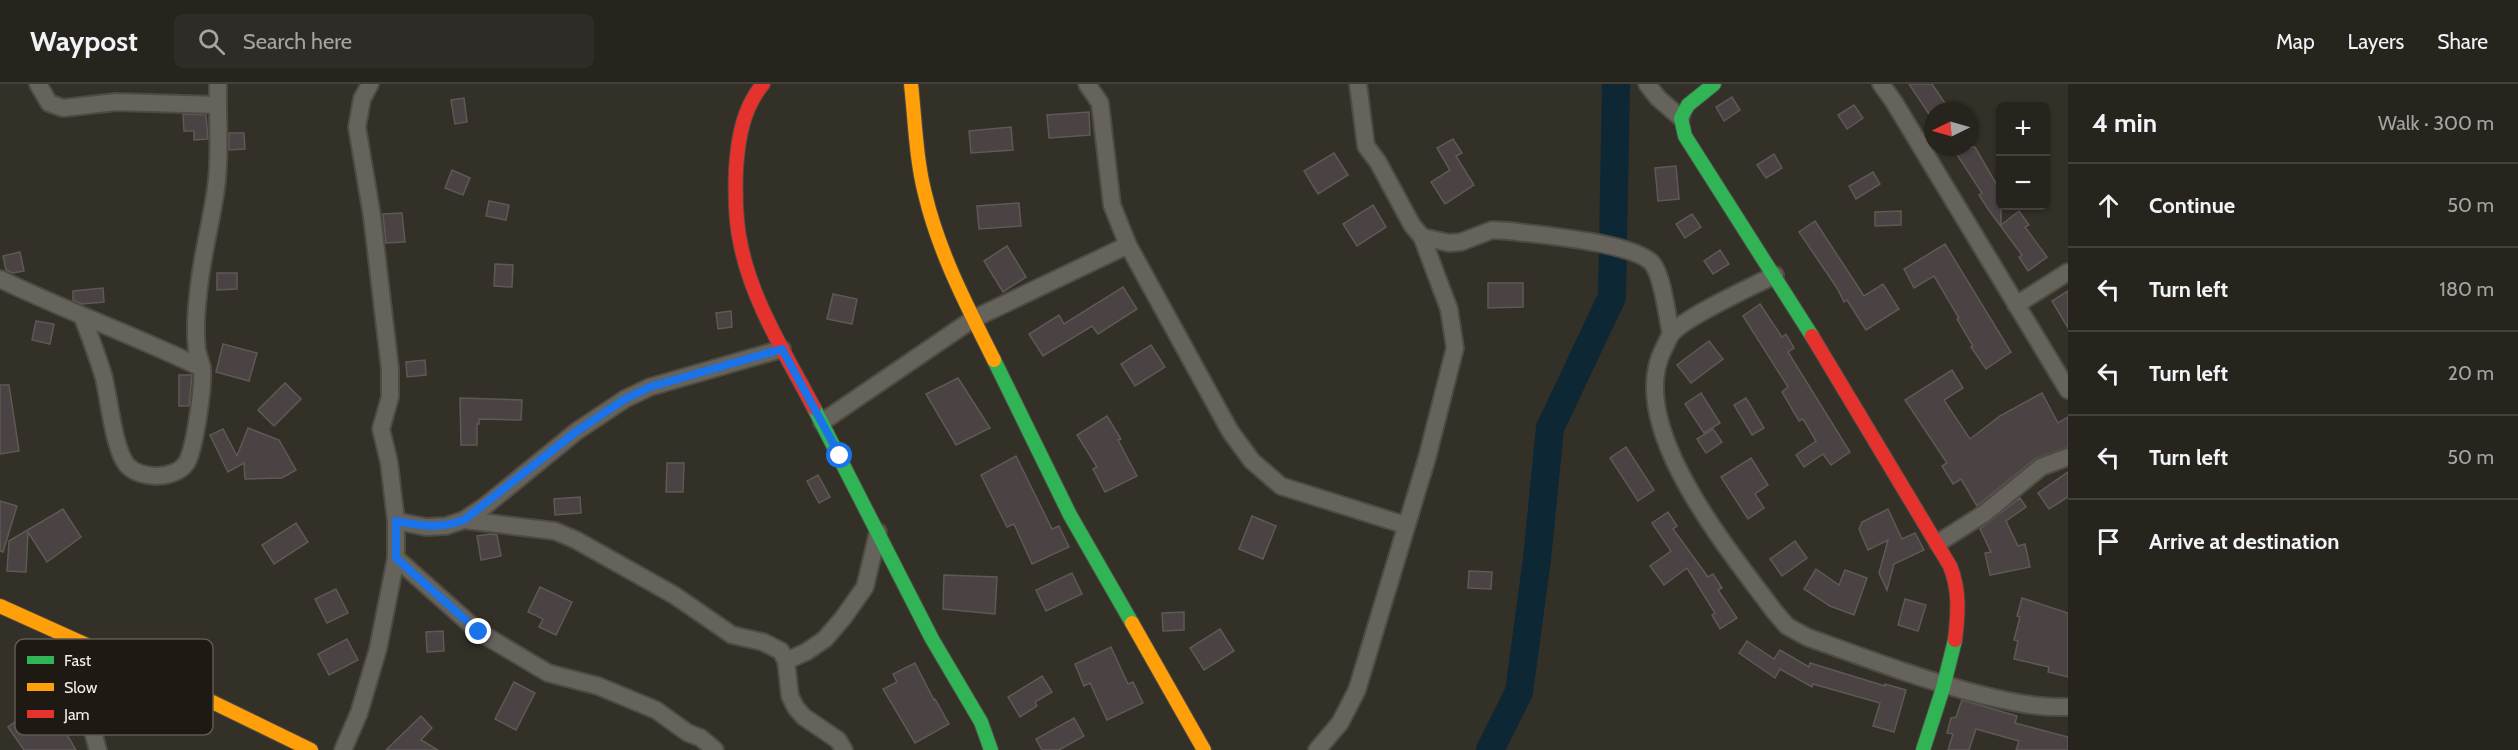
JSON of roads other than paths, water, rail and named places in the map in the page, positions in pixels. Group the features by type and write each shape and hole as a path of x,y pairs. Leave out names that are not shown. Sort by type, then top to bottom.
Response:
{"street":[{"path":"38,84 49,103 63,108 116,102 218,105"},
{"path":"83,318 103,375 117,444 125,464 136,473 167,475 180,470 187,462 193,442 199,405 202,368 197,353 198,297 204,247 216,187 218,84"},
{"path":"343,750 359,713 378,649 396,558 396,521 389,462 381,429 390,397 390,369 372,216 357,128 362,99 370,84"},
{"path":"763,84 758,88 744,115 736,164 734,202 740,245 756,295 932,639 981,722 991,750"},
{"path":"911,84 924,191 934,228 956,283 1070,515 1204,750"},
{"path":"1087,84 1100,103 1112,205 1128,246 1230,431 1252,461 1281,486 1405,525"},
{"path":"1317,750 1340,723 1357,690 1443,401 1455,348 1449,309 1422,237 1412,225 1378,162 1366,146 1358,84"},
{"path":"1647,84 1658,98 1681,118 1685,136 1695,153 1774,275 1938,543 1955,578 1959,611 1956,637 1923,750"},
{"path":"1681,118 1688,105 1714,84"},
{"path":"1881,84 2068,390"},
{"path":"1422,237 1449,243 1461,242 1492,230 1509,231 1612,246 1637,254 1651,262 1658,275 1671,334"},
{"path":"822,422 974,319 1128,246"},
{"path":"2016,305 2068,272"},
{"path":"1774,275 1689,320 1671,334 1658,360 1655,388 1665,442 1704,515 1774,611 1787,626 1807,638 1943,685 2045,708 2068,707"},
{"path":"0,279 83,318 160,347 202,368"},
{"path":"396,521 446,526 464,520 577,431 625,399 650,387 782,349"},
{"path":"1938,543 1985,513 2041,467 2068,456"},
{"path":"464,520 555,531 646,579 732,634 763,642 780,651 786,661 790,696 796,708 804,717 838,740 844,750"},
{"path":"786,661 806,652 825,639 843,618 865,587 878,532"},
{"path":"396,558 479,632 548,673 598,686 656,710 688,733 701,738 715,750"},
{"path":"0,606 73,639"},
{"path":"213,702 310,750"},
{"path":"94,735 98,750"}],"waterway":[{"path":"1490,750 1519,692 1537,559 1550,428 1612,297 1616,84"}]}
